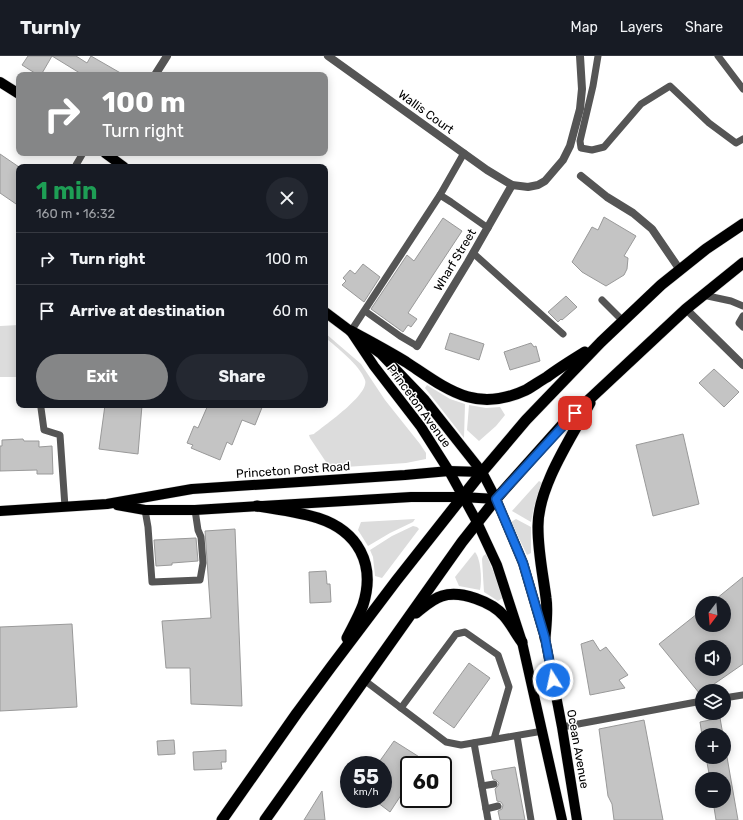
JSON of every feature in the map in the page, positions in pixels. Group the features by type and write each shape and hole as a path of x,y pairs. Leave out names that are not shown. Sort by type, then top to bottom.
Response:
{"highway":[{"path":"222,820 297,713 396,581 482,472 526,420 601,342 661,285 706,249 743,224"},
{"path":"265,820 407,619 477,522 496,499 564,423 596,392 686,309 743,263"},
{"path":"351,331 388,351 436,383 453,392 468,397 487,399 507,397 527,390 601,342"},
{"path":"545,638 547,600 540,559 538,527 540,510 547,486 557,464 596,392"},
{"path":"257,506 318,518 341,529 355,541 361,552 366,564 366,581 363,604 331,667"},
{"path":"407,619 426,605 442,596 467,596 493,607 504,616 522,642"}],"main road":[{"path":"0,82 16,92"},
{"path":"110,156 120,164"},
{"name":"Princeton Avenue","path":"328,314 381,354 425,400 482,472 496,499"},
{"name":"Princeton Avenue","path":"351,331 374,366 421,427 449,471 477,522"},
{"name":"Princeton Post Road","path":"0,511 107,504 192,490 449,471 482,472"},
{"name":"Princeton Post Road","path":"107,504 145,510 195,510 412,497 496,499"},
{"name":"Ocean Avenue","path":"496,499 523,563 545,638 562,727 577,820"},
{"path":"477,522 497,565 522,642 562,820"}],"street":[{"path":"157,72 167,56"},
{"name":"Wallis Court","path":"328,56 487,170 512,185"},
{"path":"512,185 528,187 538,185 545,181 563,160 570,146 580,109 582,90 580,56"},
{"path":"581,176 607,197 633,213 652,229 680,270"},
{"name":"Wharf Street","path":"417,346 473,254 512,185"},
{"path":"686,309 743,364"}],"lane":[{"path":"598,56 590,105 580,141 581,148 592,150 604,147 641,104 670,86 709,123 730,139 736,143 743,139"},
{"path":"718,56 743,89"},
{"path":"351,331 440,195 464,153"},
{"path":"440,195 488,228"},
{"path":"473,254 563,334"},
{"path":"703,295 731,301 743,306"},
{"path":"602,300 623,321"},
{"path":"365,311 417,346"},
{"path":"743,316 739,323 743,327"},
{"path":"40,408 44,430 60,435 65,507"},
{"path":"145,510 148,527 152,582 200,580 203,563 201,537 198,530 195,510"},
{"path":"401,708 456,634 465,632 498,655 509,687 494,739"},
{"path":"364,680 446,742 461,745 543,731"},
{"path":"731,697 743,694"},
{"path":"562,727 695,702"},
{"path":"517,736 521,779 525,801 531,820"},
{"path":"474,742 488,820"},
{"path":"482,786 494,784"},
{"path":"486,809 498,806"}],"shaded area":[{"path":"16,325 16,377 0,377 0,326"},
{"path":"328,336 361,364 385,400 420,444 426,453 426,459 406,463 330,468 309,435 314,434 346,409 361,393 365,386 365,380 362,374 342,351 328,339"},
{"path":"427,385 450,399 465,404 464,438 425,388"},
{"path":"469,405 486,408 500,407 505,415 496,426 479,441 467,430"},
{"path":"539,481 542,483 531,522 512,511"},
{"path":"415,519 413,522 368,546 358,530 361,522"},
{"path":"516,519 531,527 531,553 527,555 511,522"},
{"path":"413,526 419,529 382,578 375,576 373,557 370,550 392,536"},
{"path":"475,552 479,560 481,581 480,590 459,586 455,577"},
{"path":"486,554 504,597 498,601 484,592 482,559"}],"building":[{"path":"28,56 52,56 43,72 33,72 22,65"},
{"path":"52,56 76,56 87,63 91,56 119,72 78,72"},
{"path":"0,154 16,165 16,204 0,193"},
{"path":"604,217 636,236 624,256 628,258 627,269 624,275 606,286 582,272 572,262 592,227 598,230"},
{"path":"443,218 462,231 408,313 417,319 411,327 408,325 403,332 371,309 407,255 414,261"},
{"path":"363,264 380,277 364,302 342,285 346,281 343,278 350,270 355,274"},
{"path":"566,296 577,307 558,322 548,312"},
{"path":"450,333 484,344 479,360 445,349"},
{"path":"531,343 534,347 536,346 540,361 510,370 504,352"},
{"path":"714,369 739,392 724,407 699,383"},
{"path":"105,408 142,408 138,454 99,449"},
{"path":"207,408 262,408 255,425 242,420 232,445 227,442 220,460 191,448 193,445 187,443 194,426 198,428"},
{"path":"683,434 699,504 653,516 636,445"},
{"path":"23,439 24,441 39,441 39,447 52,446 53,474 37,474 37,470 0,471 0,446 2,446 2,440"},
{"path":"235,529 242,706 191,704 190,668 166,668 162,621 211,618 205,531"},
{"path":"196,538 198,561 156,566 154,540"},
{"path":"326,571 327,584 330,584 331,602 310,603 309,572"},
{"path":"743,577 743,664 731,672 731,640 695,640 695,676 726,676 714,684 695,684 695,688 659,644 695,616 695,632 731,632 731,596 720,596"},
{"path":"72,624 77,707 0,711 0,627"},
{"path":"593,640 600,651 606,647 628,675 619,680 625,688 590,695 581,644"},
{"path":"469,663 490,678 454,728 433,713"},
{"path":"644,720 663,820 614,820 612,804 608,796 599,729"},
{"path":"720,720 722,728 701,728 700,722"},
{"path":"174,740 175,754 158,755 157,741"},
{"path":"394,741 418,756 400,756 400,797 390,812 385,808 392,808 392,756 383,756"},
{"path":"226,750 226,762 221,762 222,769 194,770 193,752"},
{"path":"707,764 728,764 730,772 709,772"},
{"path":"515,767 525,820 500,820 498,811 502,809 503,805 501,802 497,801 495,789 499,783 493,779 491,771"},
{"path":"731,780 738,820 716,820 714,808 731,808"},
{"path":"322,791 325,820 304,820"}],"route":[{"path":"553,680 545,638 523,563 496,499 564,423 575,413"}]}
